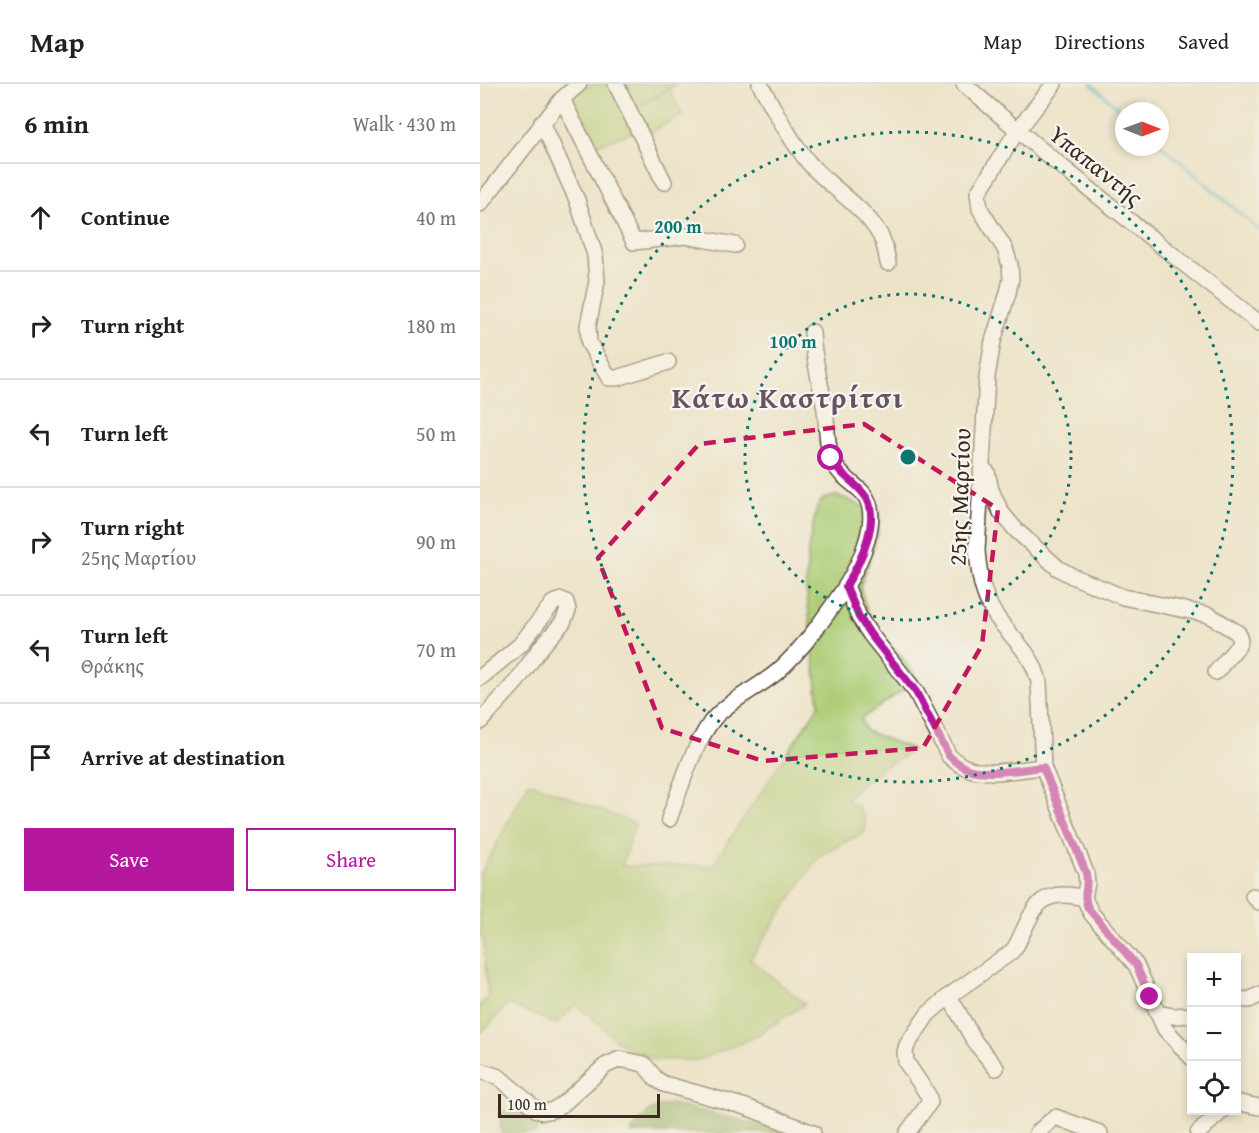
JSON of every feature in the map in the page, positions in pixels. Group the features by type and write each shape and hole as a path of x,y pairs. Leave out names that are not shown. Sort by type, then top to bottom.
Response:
{"street":[{"path":"481,202 561,99 579,84"},
{"path":"616,84 664,182"},
{"path":"760,84 785,130 812,166 869,220 879,234 888,263"},
{"name":"Υπαπαντής","path":"964,84 1139,230 1259,323"},
{"name":"25ης Μαρτίου","path":"1054,84 1017,130 978,193 980,209 1005,249 1011,279 993,341 987,377 977,551 980,576 986,596 995,614 1029,656 1036,671 1039,682 1043,767 1086,873 1084,898"},
{"path":"561,99 634,242 686,236 735,245"},
{"path":"542,122 577,200 595,255 597,281 588,326 589,343 609,378 617,378 668,362"},
{"path":"669,819 684,778 712,720 786,663 826,615 846,586 861,560 867,541 870,520 868,503 864,494 841,473 831,458 824,404 813,352 812,332"},
{"path":"982,469 986,471 991,490 1001,512 1016,530 1058,568 1122,597 1209,615 1238,633 1240,641 1238,646 1216,672"},
{"path":"846,586 859,617 916,692 949,756 966,768 974,770 1008,771 1043,767"},
{"path":"480,678 520,645 553,603 562,600 566,602 568,610 563,622 516,682 480,722"},
{"path":"907,1133 930,1100 908,1066 905,1052 922,1021 950,996 1010,953 1015,948 1037,905 1055,896 1068,895 1084,898 1091,913 1136,965 1169,1034 1187,1054"},
{"path":"1241,999 1250,1000 1259,995"},
{"path":"950,996 975,1042 996,1068"},
{"path":"1157,1013 1173,1016 1187,1015"},
{"path":"480,1071 499,1077 537,1110 543,1112 553,1110 564,1103 605,1066 620,1059 627,1059 644,1064 656,1079 664,1084 746,1107 813,1133"},
{"path":"1241,1103 1259,1107"},
{"path":"1198,1133 1218,1115"},
{"path":"1037,1133 1055,1117 1100,1133"}],"highlighted area":[{"path":"864,424 998,509 982,645 923,748 763,761 662,728 598,558 699,444"}],"green space":[{"path":"591,84 610,84 634,132 593,146 571,98"},
{"path":"625,84 677,84 634,107"},
{"path":"670,90 683,115 648,134 635,109"},
{"path":"836,496 879,511 878,532 860,588 868,614 886,644 899,653 918,680 861,719 866,731 912,749 901,758 883,767 848,796 848,802 857,805 865,819 865,832 820,855 750,959 805,1004 751,1039 698,1060 655,1060 621,1044 576,1004 556,1024 508,1004 480,1034 480,1004 488,998 483,939 480,934 480,875 529,782 635,824 622,866 712,866 819,705 806,587 808,549 817,507 823,499"},
{"path":"671,1104 795,1133 631,1133 647,1113"},
{"path":"513,1110 537,1126 536,1133 501,1133 500,1112"}],"waterway":[{"path":"1091,84 1115,105"},
{"path":"1169,152 1259,230"}],"district":[{"name":"Κάτω Καστρίτσι","path":"788,398"}],"route":[{"path":"831,458 841,473 864,494 868,503 870,520 867,541 861,560 846,586 859,617 916,692 949,756 966,768 974,770 1008,771 1043,767 1086,873 1087,887 1084,898 1088,908 1136,965 1150,997"}]}
